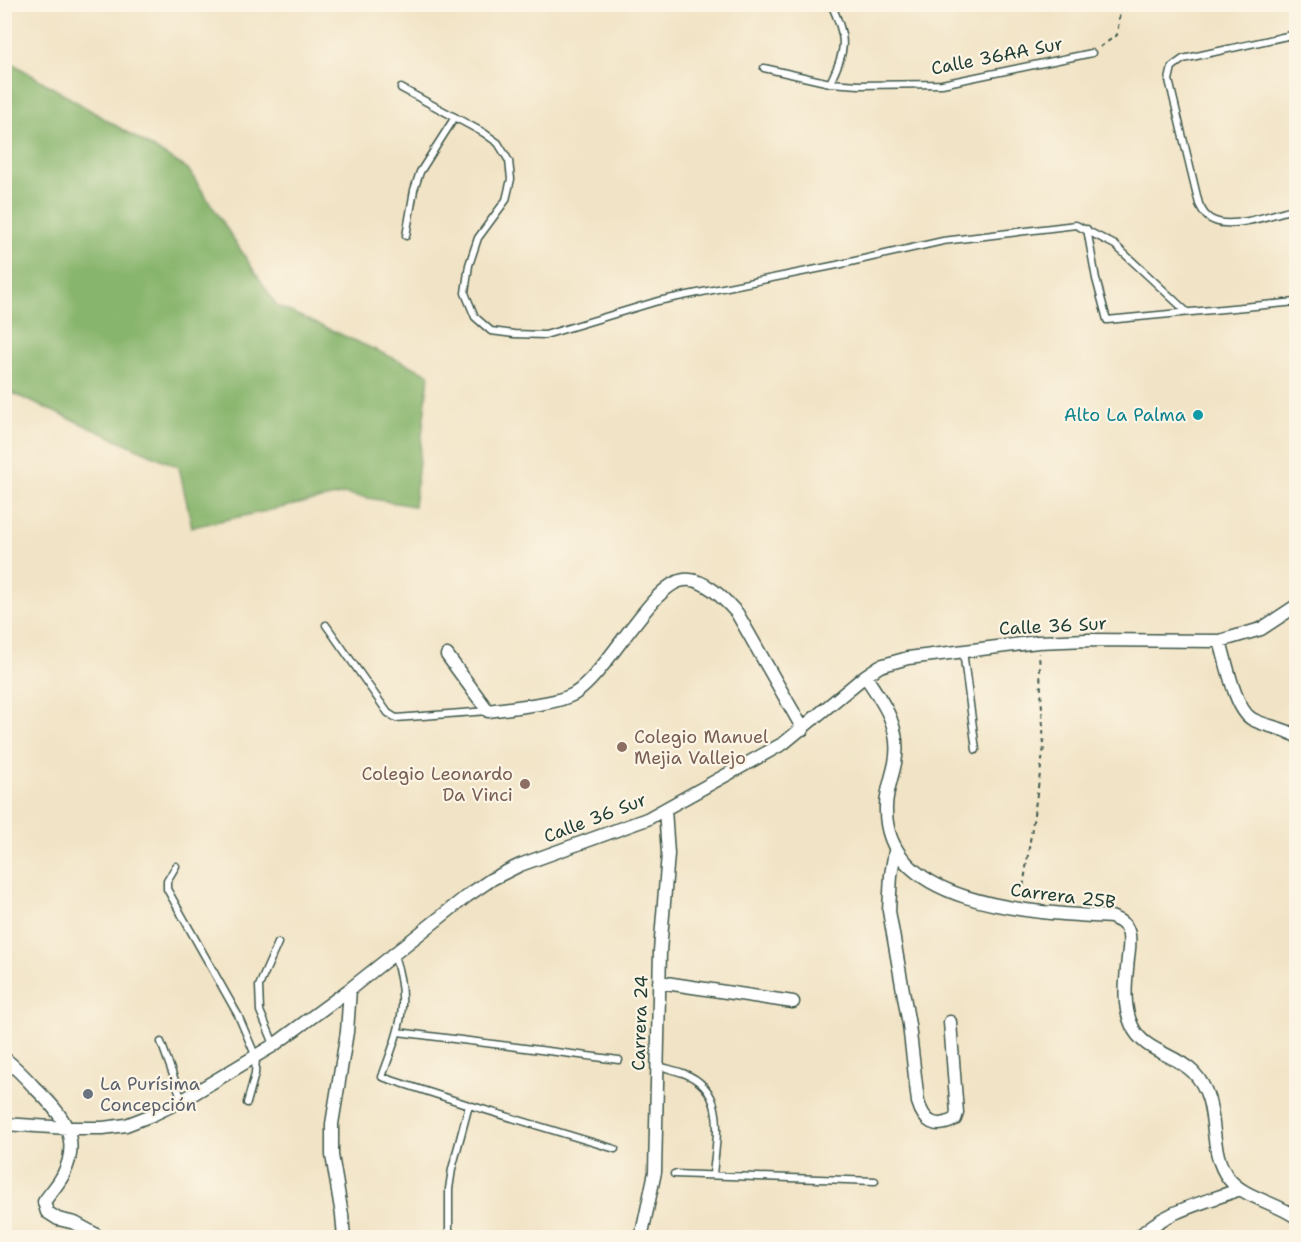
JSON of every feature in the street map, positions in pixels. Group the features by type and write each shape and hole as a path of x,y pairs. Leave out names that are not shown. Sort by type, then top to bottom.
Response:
{"street":[{"path":"447,655 488,711 546,702 573,694 592,677 663,591 684,580 694,581 712,590 737,613 802,729"},
{"name":"Calle 36 Sur","path":"4,1124 68,1128 103,1128 126,1125 183,1100 256,1058 350,989 467,896 492,879 520,865 628,827 665,809 784,743 865,676 892,661 1038,642 1220,641 1261,629 1296,606"},
{"path":"4,626 4,631"},
{"path":"1220,641 1239,702 1246,716 1296,736"},
{"path":"865,676 885,706 894,725 897,743 886,807 887,833 895,851 889,911 909,1025 918,1102 921,1113 927,1121 936,1124 948,1123 955,1119 957,1113 950,1022"},
{"name":"Carrera 24","path":"641,1238 655,1172 656,1065 668,854 665,809"},
{"name":"Carrera 25B","path":"895,851 916,871 939,887 975,901 1020,909 1111,917 1121,921 1128,929 1130,941 1126,1008 1132,1026 1141,1040 1154,1051 1171,1057 1192,1071 1204,1085 1210,1101 1217,1148 1229,1179 1240,1189 1277,1205 1296,1217"},
{"path":"660,982 793,1002"},
{"path":"344,1238 332,1155 332,1124 347,1032 350,989"},
{"path":"4,1058 53,1106 63,1117 68,1128 70,1147 68,1161 63,1175 44,1202 47,1212 58,1220 75,1223 95,1234 97,1238"},
{"path":"1138,1238 1146,1229 1173,1214 1240,1189"}],"lane":[{"path":"830,83 842,57 844,45 842,32 831,4"},
{"path":"1296,34 1183,59 1172,67 1169,80 1199,204 1205,215 1221,223 1236,222 1296,208"},
{"name":"Calle 36AA Sur","path":"764,68 830,83 942,84 1092,53"},
{"path":"401,88 498,143 509,161 511,179 506,200 478,238 469,265 465,292 475,317 492,331 545,335 658,301 943,241 1076,225 1115,245 1187,312"},
{"path":"406,236 414,190 420,172 455,117"},
{"path":"1087,229 1096,279 1107,320 1296,302"},
{"path":"326,625 388,713 396,718 488,711"},
{"path":"963,651 976,750"},
{"path":"176,866 167,881 167,889 238,1016 256,1058 255,1074 247,1103"},
{"path":"274,1045 260,1011 259,986 278,943"},
{"path":"394,955 400,973 403,1002 398,1032 382,1077 615,1149"},
{"path":"398,1032 619,1060"},
{"path":"161,1042 183,1100"},
{"path":"656,1065 685,1074 706,1087 717,1115 713,1176"},
{"path":"449,1238 449,1189 452,1169 469,1105"},
{"path":"674,1174 875,1181"}],"path":[{"path":"1092,53 1117,35 1121,4"},
{"path":"1020,909 1044,747 1038,642"}],"green space":[{"path":"5,59 188,169 277,306 429,374 414,506 345,494 192,527 179,467 5,390"}],"place":[{"name":"Alto La Palma","path":"1198,415"},
{"name":"Colegio Manuel Mejia Vallejo","path":"622,747"},
{"name":"Colegio Leonardo Da Vinci","path":"525,784"},
{"name":"La Purísima Concepción","path":"88,1094"}]}
